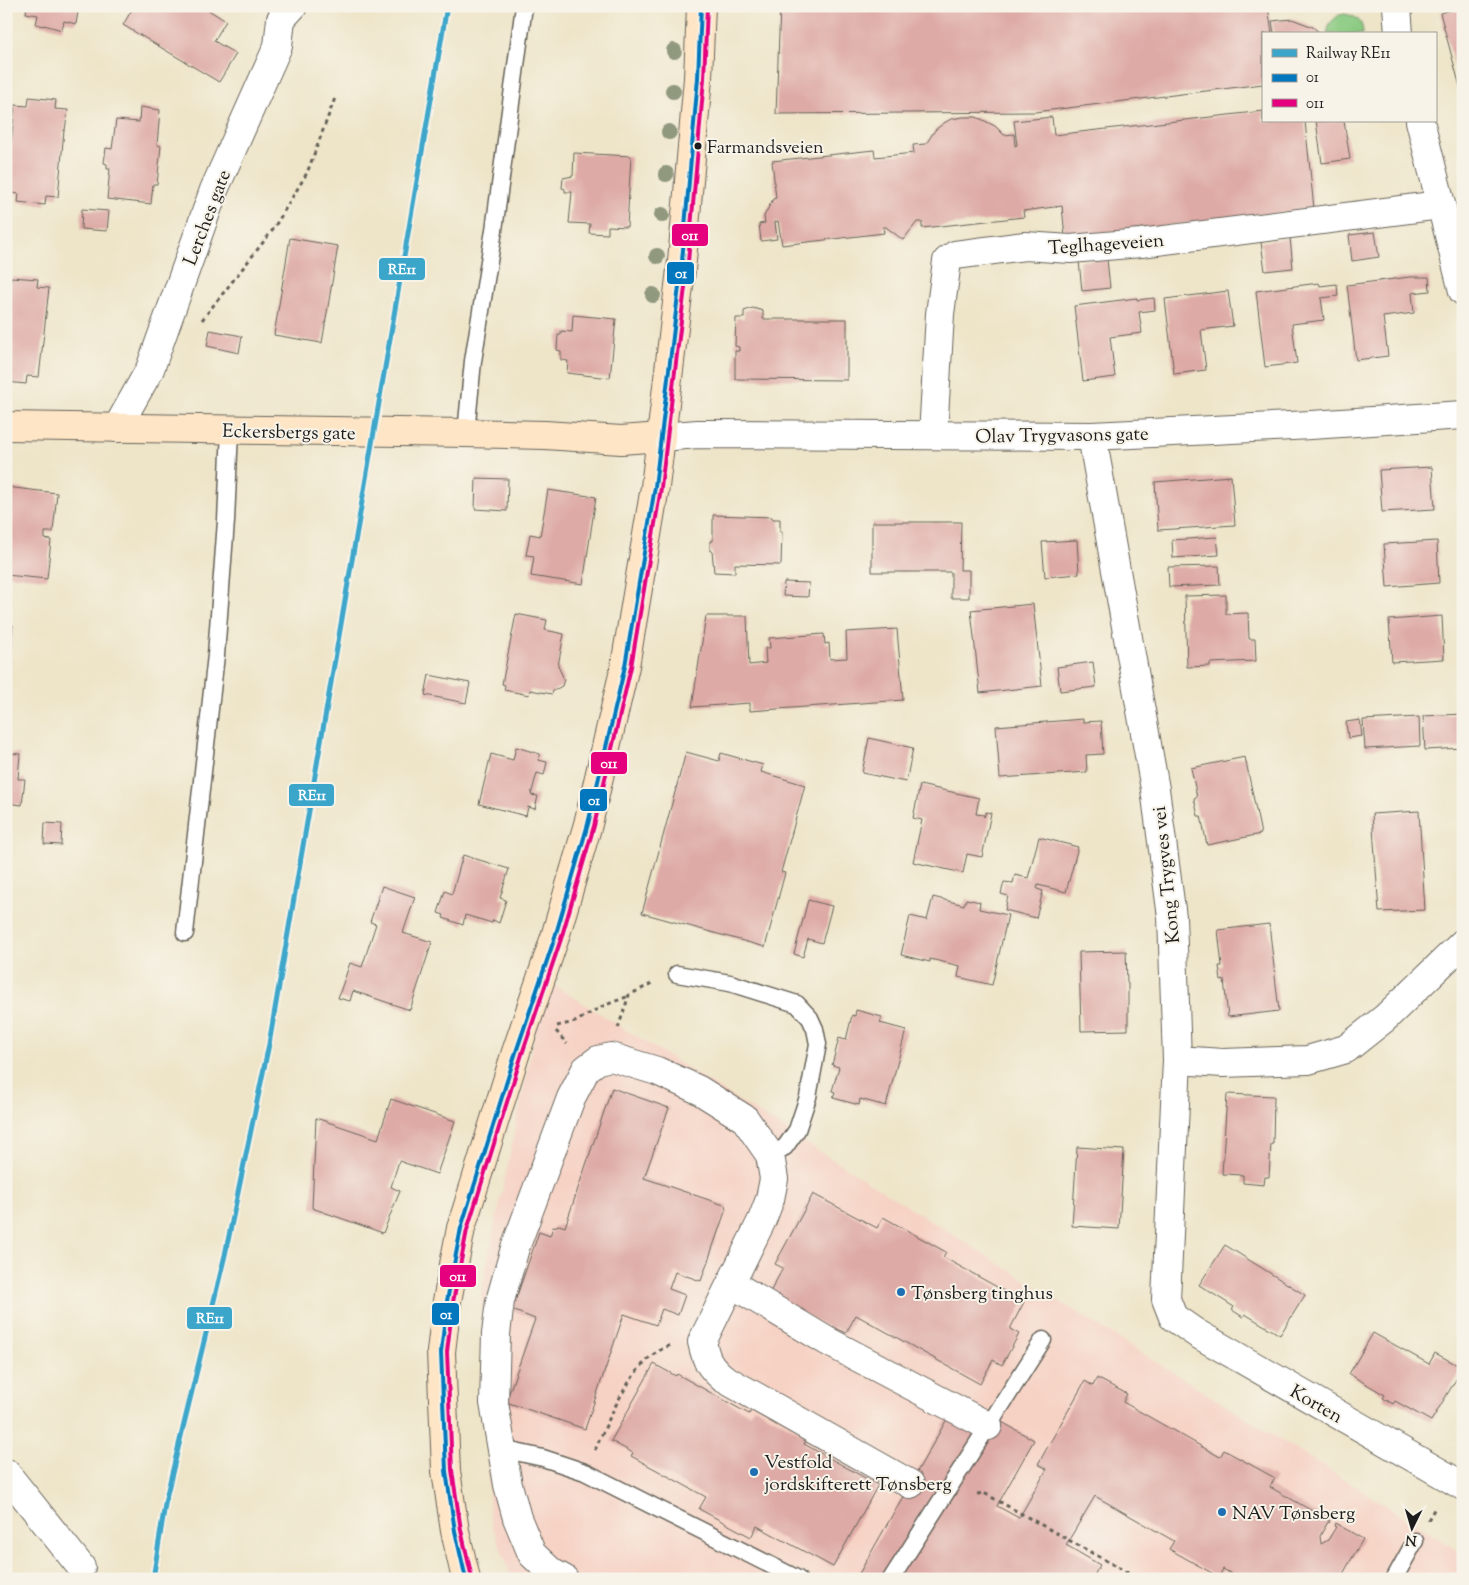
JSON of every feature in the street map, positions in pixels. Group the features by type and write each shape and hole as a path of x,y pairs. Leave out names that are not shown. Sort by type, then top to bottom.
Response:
{"main road":[{"path":"466,1579 455,1531 446,1470 441,1352 447,1301 461,1228 501,1098 555,937 588,824 625,666 662,437 682,261 698,78 701,6"},
{"name":"Eckersbergs gate","path":"6,426 466,432 621,440 662,437"}],"street":[{"path":"1397,6 1400,32"},
{"name":"Lerches gate","path":"117,428 150,369 214,190 278,46 283,11"},
{"path":"1420,122 1463,291"},
{"name":"Teglhageveien","path":"933,435 940,314 948,260 955,256 1025,246 1070,249 1141,243 1440,205"},
{"name":"Olav Trygvasons gate","path":"662,437 698,434 1092,436 1311,426 1463,415"},
{"name":"Kong Trygves vei","path":"1092,436 1155,789 1172,917 1177,1060 1166,1299 1173,1317"},
{"path":"1177,1060 1224,1063 1308,1060 1346,1049 1385,1018 1463,943"},
{"path":"564,1579 551,1572 532,1554 517,1518 508,1485 494,1403 496,1334 500,1301 515,1248 571,1098 586,1069 598,1060 611,1057 657,1071 699,1090 745,1119 770,1155 774,1179 770,1199 732,1284 710,1322 702,1342 705,1357 711,1368 723,1378 910,1484"},
{"path":"732,1284 827,1341 988,1426"},
{"name":"Korten","path":"1173,1317 1196,1333 1457,1483"},
{"path":"6,1473 81,1567"}],"lane":[{"path":"466,432 473,361 494,230 524,6"},
{"path":"185,933 217,636 230,430"},
{"path":"677,974 730,983 797,1004 810,1018 815,1029 818,1044 808,1097 797,1130 785,1147 770,1155"},
{"path":"891,1579 1043,1340"},
{"path":"502,1449 543,1458 585,1472 798,1579"},
{"path":"1394,1579 1415,1541"}],"path":[{"path":"200,322 277,223 307,173 335,98"},
{"path":"586,1069 552,1027 575,1022 603,1006 677,974"},
{"path":"611,1057 614,1039 630,995"},
{"path":"585,1472 615,1406 642,1364 668,1346 684,1342 702,1342"},
{"path":"1415,1541 1457,1483"},
{"path":"945,1495 984,1493 1139,1579"},
{"path":"1179,1579 1182,1572"}],"shaded area":[{"path":"546,980 1463,1554 1463,1579 512,1579 490,1519 481,1293"}],"green space":[{"path":"1339,15 1353,16 1362,26 1363,32 1328,32 1330,23"}],"building":[{"path":"27,6 79,6 76,24 64,21 62,30 36,24 38,15 26,13"},
{"path":"134,6 202,6 226,21 214,41 236,54 219,82 123,25"},
{"path":"780,6 1268,6 1272,32 1262,32 1262,84 1035,112 776,114"},
{"path":"1463,7 1463,94 1462,94 1440,13"},
{"path":"1292,19 1313,27 1319,32 1274,32 1272,21"},
{"path":"29,97 56,100 55,109 68,110 64,130 58,197 46,196 45,205 18,202 19,194 6,192 15,105 28,106"},
{"path":"140,107 160,110 157,145 161,146 157,184 153,184 151,204 107,199 110,169 107,169 107,164 104,163 106,148 112,149 116,120 139,122"},
{"path":"1262,111 1262,122 1305,122 1314,209 1065,237 1062,206 1023,211 1024,217 922,228 922,222 917,222 903,240 886,227 883,227 884,233 782,245 778,221 775,222 777,239 761,241 759,224 765,223 764,216 773,199 776,198 772,161 874,150 875,157 914,153 913,145 926,144 935,130 944,123 951,119 963,117 976,117 983,120 995,126 1004,135 1014,134 1015,146 1017,145 1014,121 1052,117 1054,135"},
{"path":"1316,122 1344,122 1350,159 1322,163"},
{"path":"574,153 631,156 627,227 608,226 608,234 589,233 590,224 569,223 572,192 565,192 565,189 562,188 563,178 573,176"},
{"path":"82,209 109,211 107,231 81,229"},
{"path":"1375,232 1379,257 1352,261 1349,235"},
{"path":"290,238 338,246 322,343 274,335"},
{"path":"1290,238 1293,268 1265,271 1261,242"},
{"path":"1107,259 1110,288 1082,291 1079,261"},
{"path":"11,277 38,279 37,287 49,288 39,377 27,376 26,384 6,382 6,284 10,284"},
{"path":"1410,277 1429,277 1430,291 1412,293 1414,313 1383,317 1388,356 1356,360 1347,285"},
{"path":"1319,283 1320,286 1337,284 1338,296 1321,298 1324,320 1292,324 1297,363 1265,367 1256,291"},
{"path":"1228,291 1233,326 1201,330 1206,370 1174,374 1165,299"},
{"path":"1137,298 1137,300 1154,298 1155,310 1139,312 1142,333 1110,337 1115,377 1083,381 1074,306"},
{"path":"753,308 763,311 763,319 847,319 847,380 735,379 735,351 739,351 739,347 735,346 736,318 744,318 744,311"},
{"path":"573,315 616,319 610,378 567,373 568,361 561,360 561,351 557,350 558,335 561,335 561,331 572,332"},
{"path":"210,330 242,336 239,353 207,346"},
{"path":"1432,467 1435,509 1382,512 1379,470"},
{"path":"1231,476 1235,525 1158,530 1155,482"},
{"path":"476,478 508,479 507,511 475,509"},
{"path":"6,487 57,493 53,532 45,532 45,539 51,540 47,579 6,575"},
{"path":"548,490 596,497 583,584 531,576 534,556 526,555 530,534 540,536"},
{"path":"713,515 772,517 772,519 780,519 780,532 782,532 781,565 735,564 735,573 714,572 712,551 710,551 710,541 713,541"},
{"path":"1459,519 1463,519 1463,546 1461,546"},
{"path":"872,522 961,522 960,570 969,570 969,598 951,598 951,572 872,572"},
{"path":"1217,537 1219,555 1173,558 1172,540"},
{"path":"1077,540 1079,574 1045,577 1042,542"},
{"path":"1437,541 1439,583 1387,587 1384,544"},
{"path":"1219,566 1220,585 1169,587 1168,567"},
{"path":"784,582 809,583 808,597 783,596"},
{"path":"1226,595 1226,614 1248,613 1249,639 1255,639 1256,661 1210,663 1210,666 1187,667 1185,596"},
{"path":"1033,604 1042,686 980,693 971,610"},
{"path":"516,614 547,620 545,630 564,634 558,666 564,679 562,686 553,691 552,694 530,690 529,695 504,690 505,685 502,684"},
{"path":"706,616 747,616 749,665 766,663 765,648 770,648 769,638 824,634 825,644 829,643 830,659 847,658 846,632 897,629 903,700 750,711 750,703 692,707"},
{"path":"1442,616 1444,659 1392,662 1389,620"},
{"path":"6,625 13,625 8,672 6,672"},
{"path":"1093,662 1096,687 1060,691 1057,667"},
{"path":"429,675 470,683 466,703 425,695"},
{"path":"1463,714 1463,748 1425,750 1423,716"},
{"path":"1419,717 1420,746 1365,749 1363,720"},
{"path":"1083,719 1083,722 1101,721 1103,754 1086,755 1087,772 1000,778 996,726"},
{"path":"1360,720 1362,736 1348,738 1346,722"},
{"path":"869,738 913,748 906,782 862,773"},
{"path":"516,747 540,754 538,760 547,762 544,775 537,773 531,795 538,796 535,809 528,807 526,816 479,804 491,754 513,760"},
{"path":"686,752 719,761 721,753 763,765 761,772 805,785 781,872 785,873 765,947 642,913"},
{"path":"6,753 20,754 18,779 25,779 22,805 6,803"},
{"path":"1245,757 1261,834 1207,845 1201,816 1198,816 1194,798 1197,797 1191,768"},
{"path":"920,785 979,798 976,814 984,815 984,817 986,812 991,813 982,857 967,854 963,873 913,862 922,820 913,818"},
{"path":"1419,811 1425,910 1379,912 1372,814"},
{"path":"45,823 62,824 61,845 44,844"},
{"path":"1039,837 1078,847 1066,892 1038,885 1037,889 1043,891 1036,918 1005,910 1008,896 1001,894 1004,882 1013,883 1015,875 1028,878"},
{"path":"463,855 509,869 500,898 506,900 499,923 493,920 492,923 465,915 463,925 443,918 444,915 438,913 445,891 452,894"},
{"path":"382,886 415,897 403,933 432,942 410,1010 353,991 350,1001 338,998 350,963 362,967 376,924 370,922"},
{"path":"933,897 964,905 966,899 980,902 979,909 1008,915 992,985 958,977 960,966 930,959 930,962 901,955 910,916 927,920"},
{"path":"808,900 832,906 822,943 808,939 803,957 794,954"},
{"path":"1269,924 1279,1011 1228,1017 1224,980 1221,981 1219,966 1222,966 1218,930"},
{"path":"1126,951 1128,1030 1081,1031 1079,952"},
{"path":"856,1010 882,1017 880,1023 906,1030 886,1106 860,1099 859,1105 833,1098 835,1092 832,1091 839,1067 832,1065 839,1038 846,1040 852,1015 855,1016"},
{"path":"612,1088 669,1108 644,1178 727,1206 701,1281 675,1272 669,1289 685,1295 678,1315 662,1309 656,1325 624,1314 585,1429 506,1402 535,1319 512,1310 539,1232 550,1236 553,1227 559,1225 565,1227"},
{"path":"1227,1094 1274,1096 1273,1144 1271,1144 1269,1177 1265,1177 1264,1185 1243,1183 1243,1175 1222,1174"},
{"path":"391,1099 455,1121 437,1174 399,1161 391,1187 400,1191 383,1233 312,1208 316,1118 378,1139"},
{"path":"1077,1147 1124,1150 1119,1229 1072,1226"},
{"path":"813,1194 877,1228 883,1217 946,1252 943,1257 1024,1302 1010,1329 1019,1334 1002,1365 993,1360 980,1384 856,1315 846,1333 834,1327 832,1329 769,1294 783,1268 775,1264"},
{"path":"1225,1245 1305,1295 1280,1335 1245,1314 1243,1317 1232,1310 1234,1307 1199,1285"},
{"path":"1373,1333 1429,1364 1435,1353 1463,1368 1431,1421 1395,1401 1393,1404 1383,1398 1385,1395 1349,1374"},
{"path":"654,1364 676,1376 677,1374 749,1414 754,1407 808,1437 804,1444 878,1485 833,1567 757,1526 751,1537 699,1509 706,1497 631,1456 633,1453 611,1441"},
{"path":"1097,1378 1127,1394 1123,1402 1220,1457 1224,1450 1275,1478 1270,1487 1330,1521 1320,1536 1321,1544 1328,1540 1336,1527 1334,1526 1335,1523 1363,1539 1340,1579 1240,1579 1223,1569 1219,1577 1169,1549 1174,1541 1095,1496 1066,1545 1100,1565 1092,1579 856,1579 959,1398 1034,1440 997,1506 1019,1518 1047,1469 1038,1464 1085,1381 1093,1386"}],"rail line":[{"name":"RE11","path":"153,1579 166,1498 225,1255 269,1044 447,6"}],"transit line":[{"name":"01","path":"466,1579 455,1531 446,1471 441,1352 447,1301 461,1228 516,1052 555,937 588,824 625,666 655,487 682,261 698,78 701,6"},
{"name":"011","path":"472,1578 461,1530 452,1470 447,1352 453,1302 467,1230 522,1054 561,939 594,826 631,667 661,488 688,262 704,79 707,6"}],"place":[{"name":"Farmandsveien","path":"698,146"},
{"name":"Tønsberg tinghus","path":"901,1292"},
{"name":"Vestfold jordskifterett Tønsberg","path":"754,1472"},
{"name":"NAV Tønsberg","path":"1222,1512"}]}
